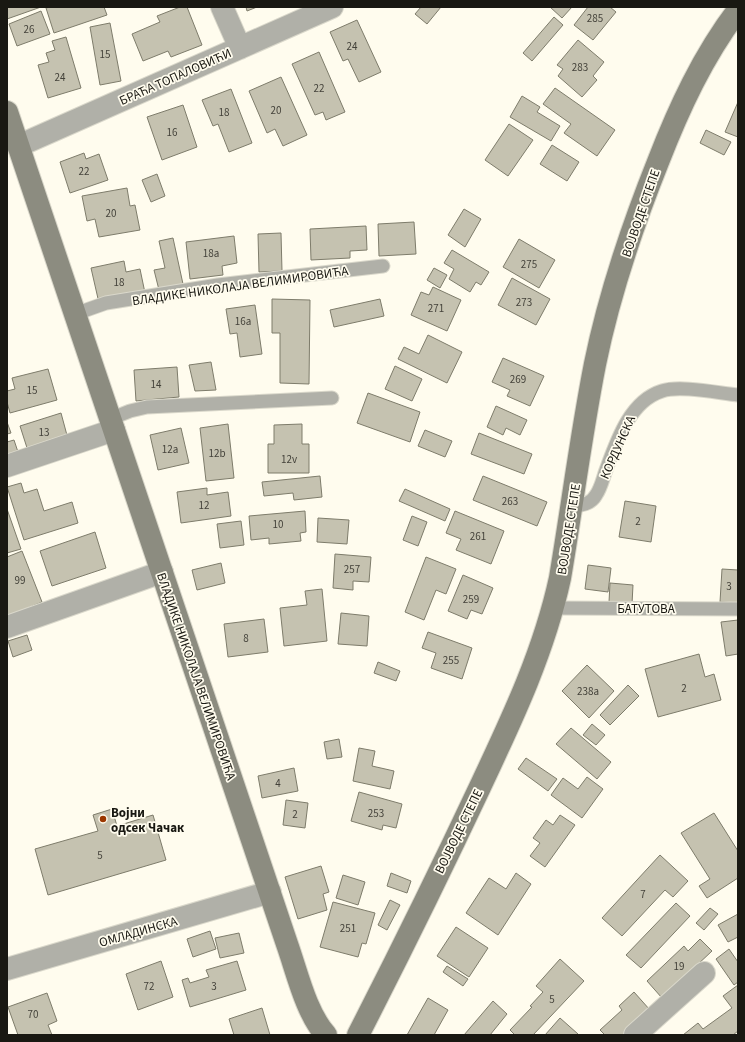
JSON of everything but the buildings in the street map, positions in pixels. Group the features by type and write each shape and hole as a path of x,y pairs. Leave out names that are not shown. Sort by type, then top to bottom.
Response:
{"main road":[{"name":"ВОЈВОДЕ СТЕПЕ","path":"358,1035 455,840 510,723 536,663 554,608 596,362 628,242 676,116 734,10"},
{"name":"ВЛАДИКЕ НИКОЛАЈА ВЕЛИМИРОВИЋА","path":"11,130 75,314 312,1013 319,1028 326,1035"}],"street":[{"path":"222,7 240,48"},
{"name":"БРАЋА ТОПАЛОВИЋИ","path":"11,130 240,48 332,7"},
{"path":"7,466 112,425"},
{"path":"7,627 162,572"},
{"name":"ОМЛАДИНСКА","path":"7,969 270,892"},
{"path":"635,1035 704,973"}],"lane":[{"name":"ВЛАДИКЕ НИКОЛАЈА ВЕЛИМИРОВИЋА","path":"75,314 106,303 218,285 382,266"},
{"name":"КОРДУНСКА","path":"572,505 580,506 596,496 614,449 628,420 639,405 647,398 672,388 738,395"},
{"path":"112,425 130,411 147,407 332,398"},
{"name":"БАТУТОВА","path":"554,608 738,609"}],"place":[{"name":"Војни одсек Чачак","path":"103,819"}]}
